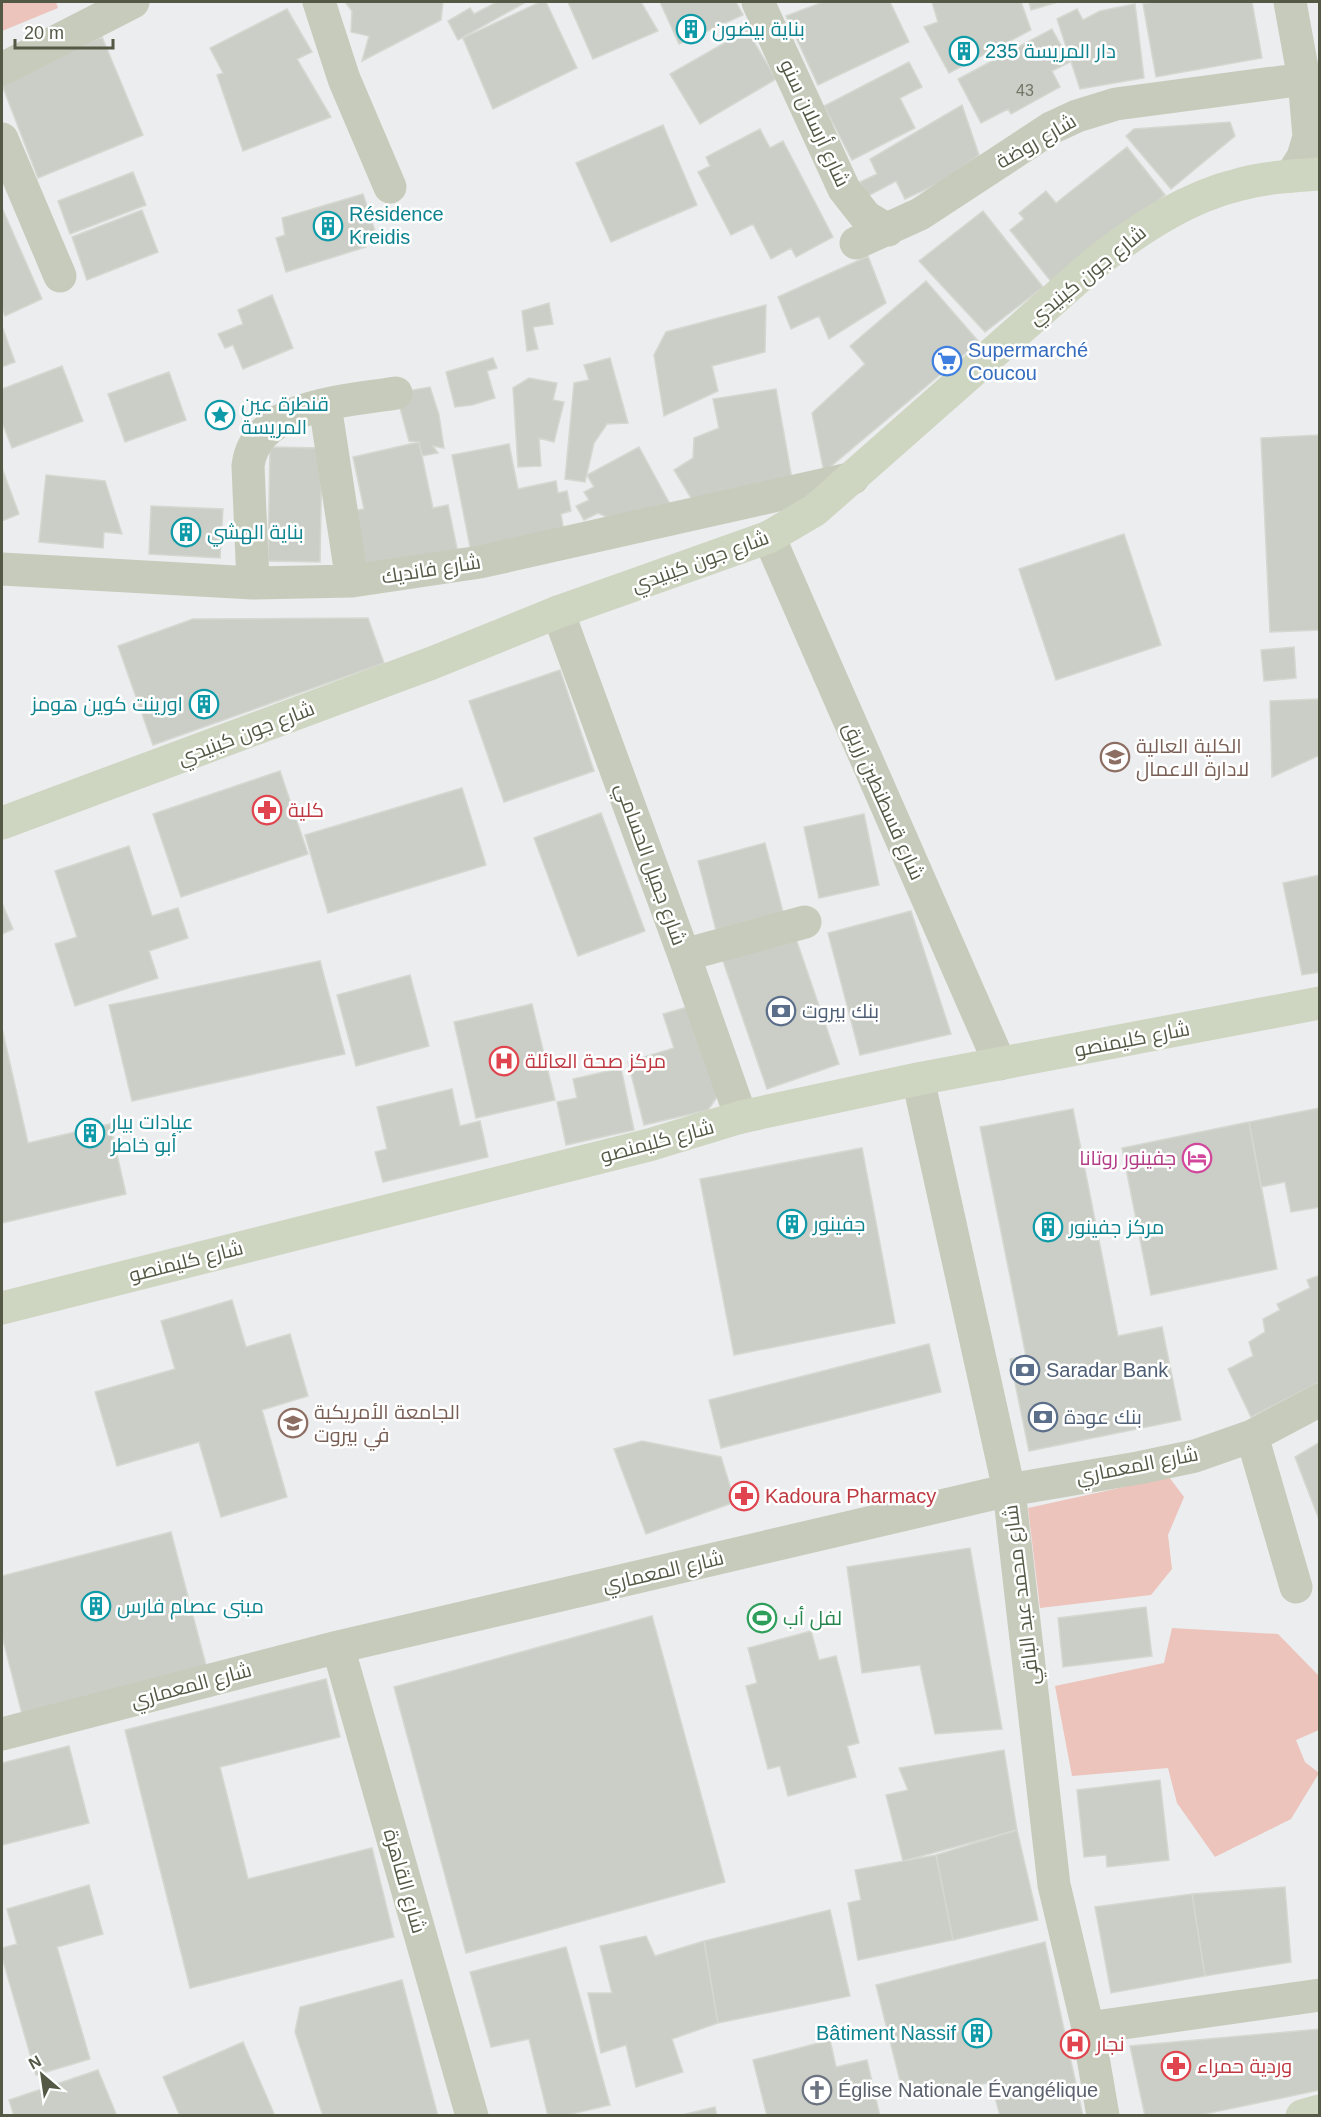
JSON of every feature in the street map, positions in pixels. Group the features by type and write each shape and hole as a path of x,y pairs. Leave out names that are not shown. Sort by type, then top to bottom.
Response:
{"street":[{"path":"2,69 133,2"},
{"path":"319,2 344,79 390,187"},
{"name":"شارع أرسلان سنو","path":"758,2 844,189 866,216 888,230"},
{"path":"1290,2 1314,135 1307,148 1305,175"},
{"name":"شارع روضة","path":"856,243 920,214 1051,128 1077,116 1116,104 1304,79"},
{"path":"2,139 60,276"},
{"name":"شارع جون كينيدي","path":"2,823 432,663 558,612 769,537 815,510 1119,244 1162,216 1213,192 1264,179 1305,175"},
{"path":"253,584 249,458 258,440 270,427 292,415 325,405 396,393"},
{"path":"325,405 352,581"},
{"name":"شارع فانديك","path":"2,569 253,584 352,581 480,562 853,478"},
{"name":"شارع قسطنطين زريق","path":"769,537 1000,1064"},
{"name":"شارع جميل الحسامي","path":"558,612 741,1117"},
{"path":"684,955 805,922"},
{"name":"شارع كليمنصو","path":"2,1308 637,1148 741,1117 927,1078 1320,1003"},
{"name":"شارع محمد عبد الباقي","path":"927,1078 1018,1488 1054,1885 1088,2028 1103,2115"},
{"name":"شارع المعماري","path":"2,1734 338,1647 1018,1488 1138,1468 1194,1455 1252,1436 1320,1400"},
{"path":"1252,1436 1296,1587"},
{"name":"شارع القاهرة","path":"338,1647 471,2115"},
{"path":"1088,2028 1320,1995"},
{"path":"1302,2115 1320,2111"}],"shaded area":[{"path":"2,2 56,2 58,8 2,31"},
{"path":"1169,1477 1184,1497 1168,1535 1172,1569 1151,1595 1040,1608 1028,1508"},
{"path":"1172,1628 1278,1634 1319,1676 1319,1730 1296,1740 1305,1762 1319,1773 1291,1819 1215,1857 1177,1803 1168,1768 1072,1776 1055,1686 1164,1663"}],"building":[{"path":"345,2 443,2 441,20 362,61 369,36 351,32 352,11"},
{"path":"497,2 526,2 458,40 448,21 470,8 474,14"},
{"path":"540,2 546,2 577,68 493,109 463,38"},
{"path":"568,2 641,2 658,31 593,59"},
{"name":"بناية بيضون","path":"660,2 736,2 743,15 679,44"},
{"path":"823,2 890,2 909,42 818,85 786,16"},
{"name":"دار المريسة 235","path":"932,2 1021,2 1031,30 949,73 924,27 938,22"},
{"path":"1029,2 1058,2 1031,10"},
{"path":"1252,2 1262,58 1156,77 1143,4"},
{"path":"1135,4 1144,78 1080,89 1057,19 1077,9 1083,20 1100,11"},
{"path":"287,9 312,52 297,59 331,117 243,151 217,75 223,73 210,48"},
{"path":"1052,29 1070,62 1052,71 1060,87 1011,114 1008,109 981,123 958,79"},
{"path":"747,30 776,79 700,124 670,74"},
{"path":"102,37 143,135 38,178 2,85 2,78"},
{"path":"909,62 922,87 900,98 915,128 852,160 824,106"},
{"path":"962,105 979,155 946,180 905,199 896,181 868,196 860,182 877,174 870,159"},
{"path":"1230,122 1235,136 1171,189 1126,136 1134,129"},
{"path":"663,125 697,205 611,242 576,163"},
{"path":"760,129 770,148 783,141 833,237 796,257 791,248 771,259 753,224 731,235 698,172 710,166 706,157"},
{"path":"1127,147 1165,195 1053,284 1010,230 1024,219 1019,213 1046,191 1056,203"},
{"path":"133,172 146,205 70,234 58,201"},
{"name":"Résidence Kreidis","path":"363,194 376,234 364,238 366,247 286,272 276,238 285,235 282,218"},
{"path":"3,210 42,299 5,316 2,309"},
{"path":"142,210 158,252 87,280 72,237"},
{"path":"983,211 1043,287 985,332 919,261"},
{"path":"868,256 886,303 829,339 819,316 791,329 778,297"},
{"path":"926,281 979,342 824,472 812,413 865,364 850,346"},
{"path":"272,295 293,348 243,369 233,345 225,348 218,334 243,324 238,310"},
{"path":"549,303 553,324 533,327 538,349 527,351 522,311"},
{"path":"766,305 765,352 712,366 718,391 664,416 654,355 666,332"},
{"path":"2,326 15,362 2,367"},
{"path":"493,358 497,368 487,371 495,398 455,407 446,372"},
{"path":"610,358 628,423 607,424 594,443 585,482 565,479 574,383 589,380 584,365"},
{"path":"62,366 83,421 12,448 2,422 2,389"},
{"path":"169,372 186,420 125,442 108,394"},
{"path":"529,378 557,383 553,400 564,402 554,442 539,438 541,466 518,467 513,388"},
{"path":"430,387 439,415 444,448 433,446 438,453 422,456 419,442 409,441 396,393"},
{"path":"776,389 792,479 696,506 674,470 693,458 694,438 719,428 713,399"},
{"path":"1320,435 1320,630 1270,632 1261,438"},
{"path":"419,442 433,508 448,505 458,553 365,573 352,511 364,509 353,457"},
{"path":"509,444 518,489 556,481 558,493 567,491 571,511 561,514 565,538 472,557 452,455"},
{"path":"270,447 322,448 320,562 268,561"},
{"path":"639,447 671,506 611,519 598,513 584,520 576,506 589,500 584,492 594,487 587,475"},
{"path":"2,468 19,514 2,521"},
{"path":"46,475 105,481 122,534 104,532 103,548 39,542"},
{"name":"بناية الهشي","path":"151,506 223,509 220,558 149,554"},
{"path":"1124,534 1161,645 1056,680 1019,569"},
{"name":"اورينت كوين هومز","path":"368,618 384,663 153,745 118,646 193,619"},
{"path":"1294,647 1296,678 1264,681 1261,650"},
{"path":"560,670 594,771 504,802 469,701"},
{"path":"1320,699 1320,755 1272,777 1270,701"},
{"path":"280,771 308,854 181,897 153,814"},
{"path":"462,788 486,865 328,913 305,835"},
{"path":"601,813 645,931 578,956 534,838"},
{"path":"864,814 879,885 819,898 804,827"},
{"path":"765,843 783,912 716,930 698,861"},
{"path":"129,846 152,916 178,908 188,938 149,951 158,978 75,1006 55,944 77,937 55,871"},
{"path":"1320,875 1320,972 1302,975 1283,883"},
{"path":"2,903 13,929 2,934"},
{"path":"911,911 951,1034 860,1055 828,933"},
{"name":"بنك بيروت","path":"794,933 839,1064 767,1089 722,958"},
{"path":"320,961 345,1054 132,1101 109,1005"},
{"path":"410,975 429,1046 356,1066 337,995"},
{"name":"مركز صحة العائلة","path":"532,1004 555,1100 476,1118 454,1022"},
{"path":"688,1007 722,1090 708,1110 644,1125 628,1062 674,1048 663,1014"},
{"name":"عيادات بيار أبو خاطر","path":"2,1028 28,1143 110,1124 126,1194 2,1223"},
{"path":"621,1068 634,1130 566,1145 557,1102 577,1098 573,1079"},
{"path":"452,1089 460,1126 480,1121 488,1157 383,1182 375,1152 387,1149 377,1107"},
{"path":"1320,1108 1320,1207 1291,1212 1285,1182 1261,1187 1249,1122"},
{"name":"مركز جفينور","path":"1073,1109 1118,1336 1162,1327 1181,1420 1029,1451 1010,1359 1026,1356 980,1127"},
{"path":"1249,1122 1277,1269 1151,1295 1122,1148"},
{"name":"جفينور","path":"862,1148 895,1323 734,1355 700,1179"},
{"path":"1320,1275 1320,1382 1251,1417 1228,1369 1253,1356 1249,1342 1265,1332 1263,1319 1280,1310 1277,1304 1310,1288 1307,1280"},
{"path":"232,1300 246,1347 290,1334 308,1396 262,1410 287,1497 221,1517 199,1442 117,1466 95,1392 175,1369 161,1321"},
{"path":"929,1344 941,1392 721,1448 709,1400"},
{"path":"642,1441 721,1457 735,1502 646,1534 614,1449"},
{"path":"1320,1442 1320,1522 1295,1457"},
{"name":"مبنى عصام فارس","path":"171,1532 207,1669 23,1718 2,1636 2,1576"},
{"path":"970,1548 1002,1729 935,1734 920,1665 862,1673 847,1567"},
{"path":"1146,1607 1152,1656 1063,1667 1058,1618"},
{"path":"652,1616 725,1882 466,1953 394,1687"},
{"path":"811,1631 819,1660 836,1656 859,1743 847,1746 856,1777 788,1796 780,1766 768,1769 746,1686 757,1683 748,1648"},
{"path":"326,1679 340,1737 220,1767 248,1879 372,1848 394,1937 190,1988 125,1730"},
{"path":"69,1746 89,1823 2,1845 2,1763"},
{"path":"1004,1750 1017,1830 903,1861 886,1795 908,1790 899,1768"},
{"path":"1160,1780 1169,1860 1107,1867 1106,1855 1084,1857 1077,1790"},
{"path":"1017,1830 1038,1920 953,1940 936,1855"},
{"path":"936,1855 953,1940 858,1960 848,1903 861,1900 855,1870"},
{"path":"89,1885 103,1934 57,1947 90,2059 36,2075 2,1957 2,1948 17,1944 7,1909"},
{"path":"1285,1887 1291,1962 1205,1976 1192,1894"},
{"path":"1192,1894 1205,1976 1111,1993 1095,1907"},
{"path":"830,1910 850,1996 718,2023 704,1941"},
{"path":"646,1936 655,1956 704,1941 718,2023 672,2039 683,2072 636,2087 626,2045 601,2053 588,1993 612,1993 600,1946"},
{"name":"Bâtiment Nassif","path":"1045,1942 1083,2116 1000,2116 991,2082 919,2098 902,2089 876,1985"},
{"path":"566,1947 610,2105 563,2116 548,2116 529,2039 491,2047 470,1972"},
{"path":"402,1980 438,2116 323,2116 295,2032 300,2007"},
{"path":"1320,2029 1320,2090 1195,2116 1145,2116 1130,2046"},
{"name":"Église Nationale Évangélique","path":"830,2040 836,2067 867,2060 880,2116 767,2116 753,2060"},
{"path":"243,2042 275,2116 180,2116 163,2077"},
{"path":"98,2070 117,2116 14,2116 9,2100"},
{"path":"715,2107 717,2116 678,2116"}],"place":[{"name":"بناية بيضون","path":"691,29"},
{"name":"دار المريسة 235","path":"964,51"},
{"name":"Résidence Kreidis","path":"328,226"},
{"name":"Supermarché Coucou","path":"947,361"},
{"name":"قنطرة عين المريسة","path":"220,415"},
{"name":"بناية الهشي","path":"186,532"},
{"name":"اورينت كوين هومز","path":"204,704"},
{"name":"الكلية العالية لادارة الاعمال","path":"1115,757"},
{"name":"كلية","path":"267,810"},
{"name":"بنك بيروت","path":"781,1011"},
{"name":"مركز صحة العائلة","path":"504,1061"},
{"name":"عيادات بيار أبو خاطر","path":"90,1133"},
{"name":"جفينور روتانا","path":"1197,1158"},
{"name":"جفينور","path":"792,1224"},
{"name":"مركز جفينور","path":"1048,1227"},
{"name":"Saradar Bank","path":"1025,1370"},
{"name":"بنك عودة","path":"1043,1417"},
{"name":"الجامعة الأمريكية في بيروت","path":"293,1423"},
{"name":"Kadoura Pharmacy","path":"744,1496"},
{"name":"مبنى عصام فارس","path":"96,1606"},
{"name":"لفل أب","path":"762,1618"},
{"name":"Bâtiment Nassif","path":"977,2033"},
{"name":"نجار","path":"1075,2044"},
{"name":"وردية حمراء","path":"1176,2066"},
{"name":"Église Nationale Évangélique","path":"817,2090"}]}
